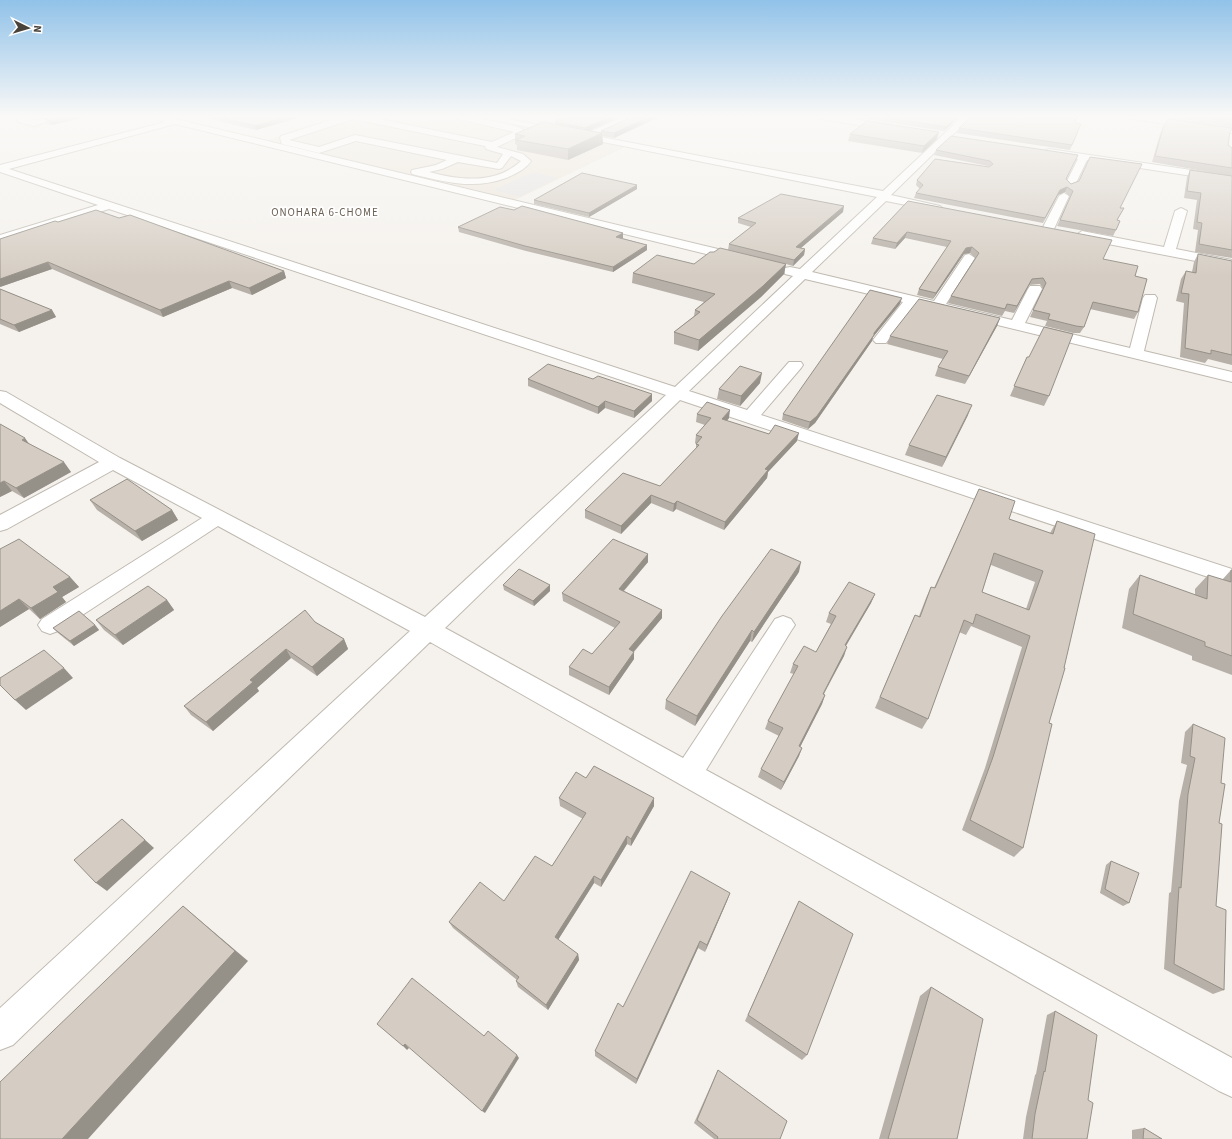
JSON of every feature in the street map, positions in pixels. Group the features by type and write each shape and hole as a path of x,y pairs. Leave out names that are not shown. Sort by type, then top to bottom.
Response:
{"street":[{"path":"6,170 1232,577"},
{"path":"374,170 755,262"},
{"path":"400,170 409,173 424,170"},
{"path":"478,170 503,175"},
{"path":"416,172 472,183 484,182 513,170"},
{"path":"761,170 876,192 891,199 946,209"},
{"path":"0,1032 885,196 919,170"},
{"path":"1070,184 1077,170"},
{"path":"1172,170 1232,179"},
{"path":"477,195 484,182"},
{"path":"1064,196 1044,228 1232,264"},
{"path":"0,239 109,205"},
{"path":"1169,252 1181,211"},
{"path":"938,306 969,258"},
{"path":"778,268 1232,377"},
{"path":"1017,325 1035,289"},
{"path":"1136,354 1150,298"},
{"path":"880,340 912,300"},
{"path":"750,417 794,365"},
{"path":"0,396 113,462 427,629 1232,1078"},
{"path":"0,524 113,462"},
{"path":"50,625 216,518"},
{"path":"688,775 783,625"}],"shaded area":[{"path":"392,170 577,170 515,200"},
{"path":"534,172 558,178 520,197 493,190"}],"building":[{"path":"925,170 1070,170 1066,179 1071,184 1079,181 1084,170 1139,170 1120,208 1124,208 1117,220 1120,221 1116,230 1060,220 1073,191 1067,187 1060,190 1045,218 916,193 923,185 917,180"},
{"path":"1190,170 1232,176 1232,250 1199,244 1202,223 1197,222 1201,193 1187,191"},
{"path":"582,173 637,185 589,213 534,200"},
{"path":"781,194 844,206 796,247 805,249 794,260 729,244 756,223 738,218"},
{"path":"908,201 1112,240 1103,259 1138,266 1135,276 1147,279 1138,312 1093,302 1084,327 1048,319 1050,314 1033,310 1046,283 1043,278 1032,279 1017,306 1007,304 1005,309 951,296 979,253 972,247 966,248 936,293 919,289 951,241 907,232 897,243 873,238"},
{"path":"522,206 623,233 616,237 647,245 613,267 525,246 458,227 500,207 514,210"},
{"path":"96,210 119,218 130,215 284,271 249,288 229,281 160,310 48,262 0,279 0,239 55,221 58,222"},
{"path":"720,248 786,264 763,286 699,340 674,332 700,312 695,310 715,294 633,273 657,255 694,264 710,252 714,252"},
{"path":"1198,254 1232,261 1232,355 1211,350 1211,354 1185,348 1189,294 1181,293 1186,271 1196,273"},
{"path":"0,289 52,310 14,325 0,319"},
{"path":"870,290 902,298 874,333 817,416 810,422 783,414"},
{"path":"919,299 1000,318 969,376 938,367 948,351 890,336"},
{"path":"1044,327 1073,334 1049,396 1014,386 1027,357 1029,357"},
{"path":"548,364 593,379 598,376 652,394 634,411 605,401 598,407 528,379"},
{"path":"740,366 762,373 741,396 719,389"},
{"path":"937,395 972,405 946,457 909,445"},
{"path":"707,402 730,410 722,419 769,434 775,425 799,433 765,469 768,470 725,522 677,501 674,504 651,495 621,526 585,510 623,473 660,486 699,445 696,444 702,437 696,435 711,418 697,414"},
{"path":"0,424 25,438 22,440 64,462 16,488 4,481 0,483"},
{"path":"127,479 172,510 135,531 90,500"},
{"path":"979,489 1015,501 1009,519 1053,534 1057,521 1095,534 1065,668 1049,723 1052,724 1023,848 970,820 993,757 1030,636 976,614 973,624 964,620 928,719 880,697 915,615 920,617 931,587 935,588","holes":["994,553 1043,571 1029,610 982,592"]},
{"path":"19,539 70,577 53,587 58,592 31,608 19,599 0,611 0,549"},
{"path":"613,539 648,554 619,589 662,610 629,649 634,652 609,687 569,667 583,649 592,654 620,622 562,593"},
{"path":"771,549 801,562 754,632 752,630 697,716 666,700 722,616"},
{"path":"519,569 550,585 533,601 503,585"},
{"path":"1231,570 1232,656 1205,646 1205,642 1133,614 1140,575 1207,599 1208,575 1231,582"},
{"path":"849,582 875,594 845,645 847,647 799,746 802,748 784,782 761,769 783,728 768,721 798,666 793,664 804,646 816,652 836,616 829,613"},
{"path":"148,586 167,600 115,635 96,620"},
{"path":"305,610 315,622 344,639 312,667 286,649 250,680 253,682 206,722 184,706"},
{"path":"79,611 95,625 70,641 53,628"},
{"path":"44,650 64,668 15,700 0,685 0,678"},
{"path":"1193,724 1225,738 1221,783 1225,784 1219,823 1222,824 1216,906 1226,910 1224,990 1174,964 1179,887 1181,888 1188,794 1195,758 1190,756"},
{"path":"594,766 654,798 631,839 627,836 601,880 594,876 555,937 578,954 546,1005 516,981 519,977 449,922 480,882 504,901 535,856 552,866 586,813 559,798 576,772 586,778"},
{"path":"122,819 145,840 96,883 74,860"},
{"path":"1111,861 1139,873 1129,903 1105,889"},
{"path":"691,871 730,893 707,945 700,941 637,1079 595,1051 618,1003 623,1007"},
{"path":"799,901 853,934 807,1055 748,1015"},
{"path":"183,906 235,951 62,1139 0,1139 0,1082"},
{"path":"412,978 484,1036 488,1031 517,1055 482,1111 405,1044 403,1046 377,1024"},
{"path":"931,987 983,1019 957,1139 888,1139"},
{"path":"1055,1011 1097,1035 1088,1100 1093,1103 1087,1139 1032,1139 1035,1114 1044,1071 1045,1072"},
{"path":"718,1070 787,1121 780,1139 717,1139 718,1137 697,1120"},
{"path":"1144,1128 1162,1139 1143,1139"}],"district":[{"name":"ONOHARA 6-CHOME","path":"325,212"}]}
